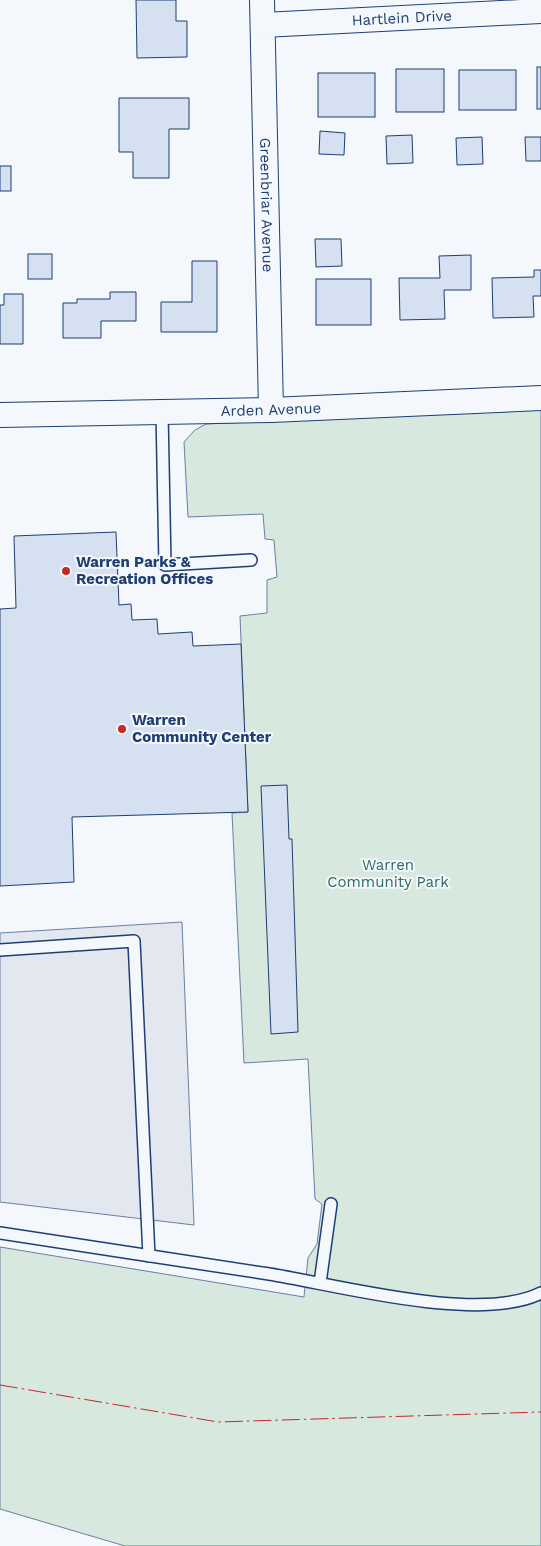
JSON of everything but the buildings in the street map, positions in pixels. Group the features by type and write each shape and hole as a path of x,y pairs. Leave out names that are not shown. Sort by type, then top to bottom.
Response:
{"street":[{"name":"Greenbriar Avenue","path":"262,0 271,410"},
{"name":"Hartlein Drive","path":"263,25 541,11"},
{"name":"Arden Avenue","path":"0,415 271,410 541,398"}],"lane":[{"path":"162,412 165,565 251,560"},
{"path":"0,950 134,941 149,1256"},
{"path":"320,1282 332,1204"},
{"path":"0,1233 320,1282 442,1304 488,1305 532,1298 541,1293"}],"green space":[{"name":"Warren Community Park","path":"541,410 541,1546 125,1546 0,1509 0,1247 304,1297 308,1258 317,1244 322,1204 315,1199 308,1059 244,1063 232,813 248,812 240,616 267,613 267,580 277,577 274,540 265,539 263,514 188,517 184,442 195,430 206,424"}],"shaded area":[{"path":"182,922 194,1225 0,1202 0,933"}],"power":[{"path":"0,1385 218,1422 541,1412"}],"place":[{"name":"Warren Parks & Recreation Offices","path":"66,571"},
{"name":"Warren Community Center","path":"122,729"}]}
